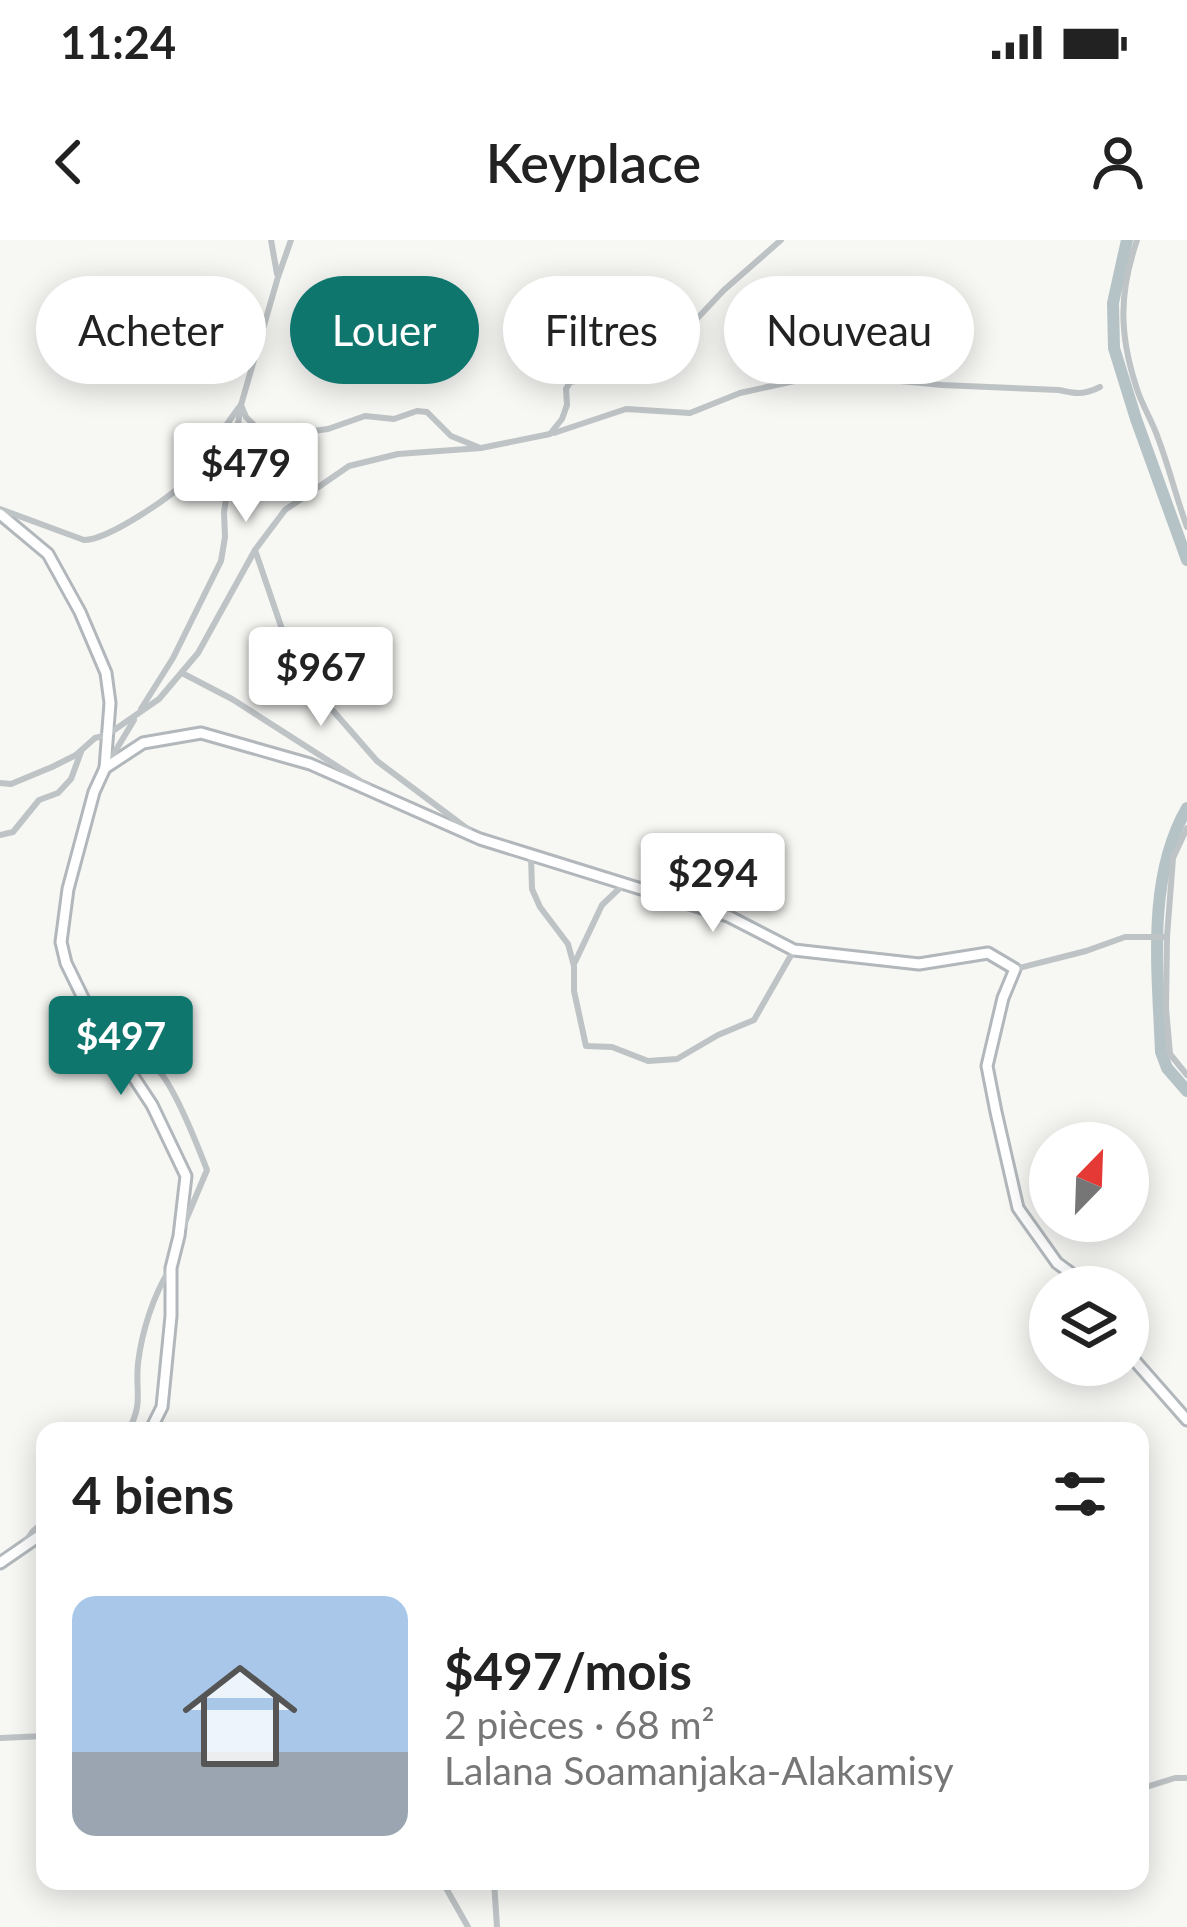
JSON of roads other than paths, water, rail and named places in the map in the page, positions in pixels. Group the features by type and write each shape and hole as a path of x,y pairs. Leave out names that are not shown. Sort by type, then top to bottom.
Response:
{"street":[{"path":"271,240 278,278"},
{"path":"154,1422 162,1407 171,1268 186,1176 152,1105 88,1008 61,942 68,889 94,792 173,658 221,561 241,405 291,240"},
{"path":"550,434 562,419 569,382 612,374 668,343 781,240"},
{"path":"1137,240 1122,299 1124,343 1187,527"},
{"path":"0,783 11,784 52,767 159,699 198,653 255,550 285,510 349,466 398,454 481,448 550,434 626,410 690,413 740,393 808,378 848,376 1076,394 1100,387"},
{"path":"241,405 255,426 276,436 328,429 365,416 394,419 428,412 452,436 481,448"},
{"path":"0,511 84,540 97,540 126,526 189,479 241,405"},
{"path":"0,511 48,554 106,673 110,703 105,768"},
{"path":"255,550 284,635 321,698 377,761 480,839"},
{"path":"182,673 232,699 386,797"},
{"path":"105,768 142,743 201,733 310,764 480,839 728,916 794,950 919,964 988,953 1015,969 1126,937 1161,937"},
{"path":"0,835 13,832 39,800 58,793 70,779 82,749"},
{"path":"1187,828 1173,858 1161,937 1170,1054 1187,1075"},
{"path":"531,856 532,889 539,907 568,944 586,1046 612,1047 648,1061 677,1059 754,1020 794,950"},
{"path":"574,965 602,905 623,885"},
{"path":"1015,969 987,1066 1018,1208 1061,1266"},
{"path":"106,1036 138,1053 162,1074 198,1145 207,1170 179,1236"},
{"path":"133,1422 138,1412 138,1365 144,1334 158,1289 171,1268"},
{"path":"1149,1377 1187,1420"},
{"path":"19,1551 36,1528"},
{"path":"0,1563 36,1539"},
{"path":"0,1738 36,1736"},
{"path":"1149,1786 1187,1778"},
{"path":"447,1890 468,1927"},
{"path":"495,1890 497,1927"}],"waterway":[{"path":"1127,240 1113,303 1114,348 1187,560"},
{"path":"1187,808 1165,865 1157,958 1161,1052 1167,1068 1187,1091"}]}
